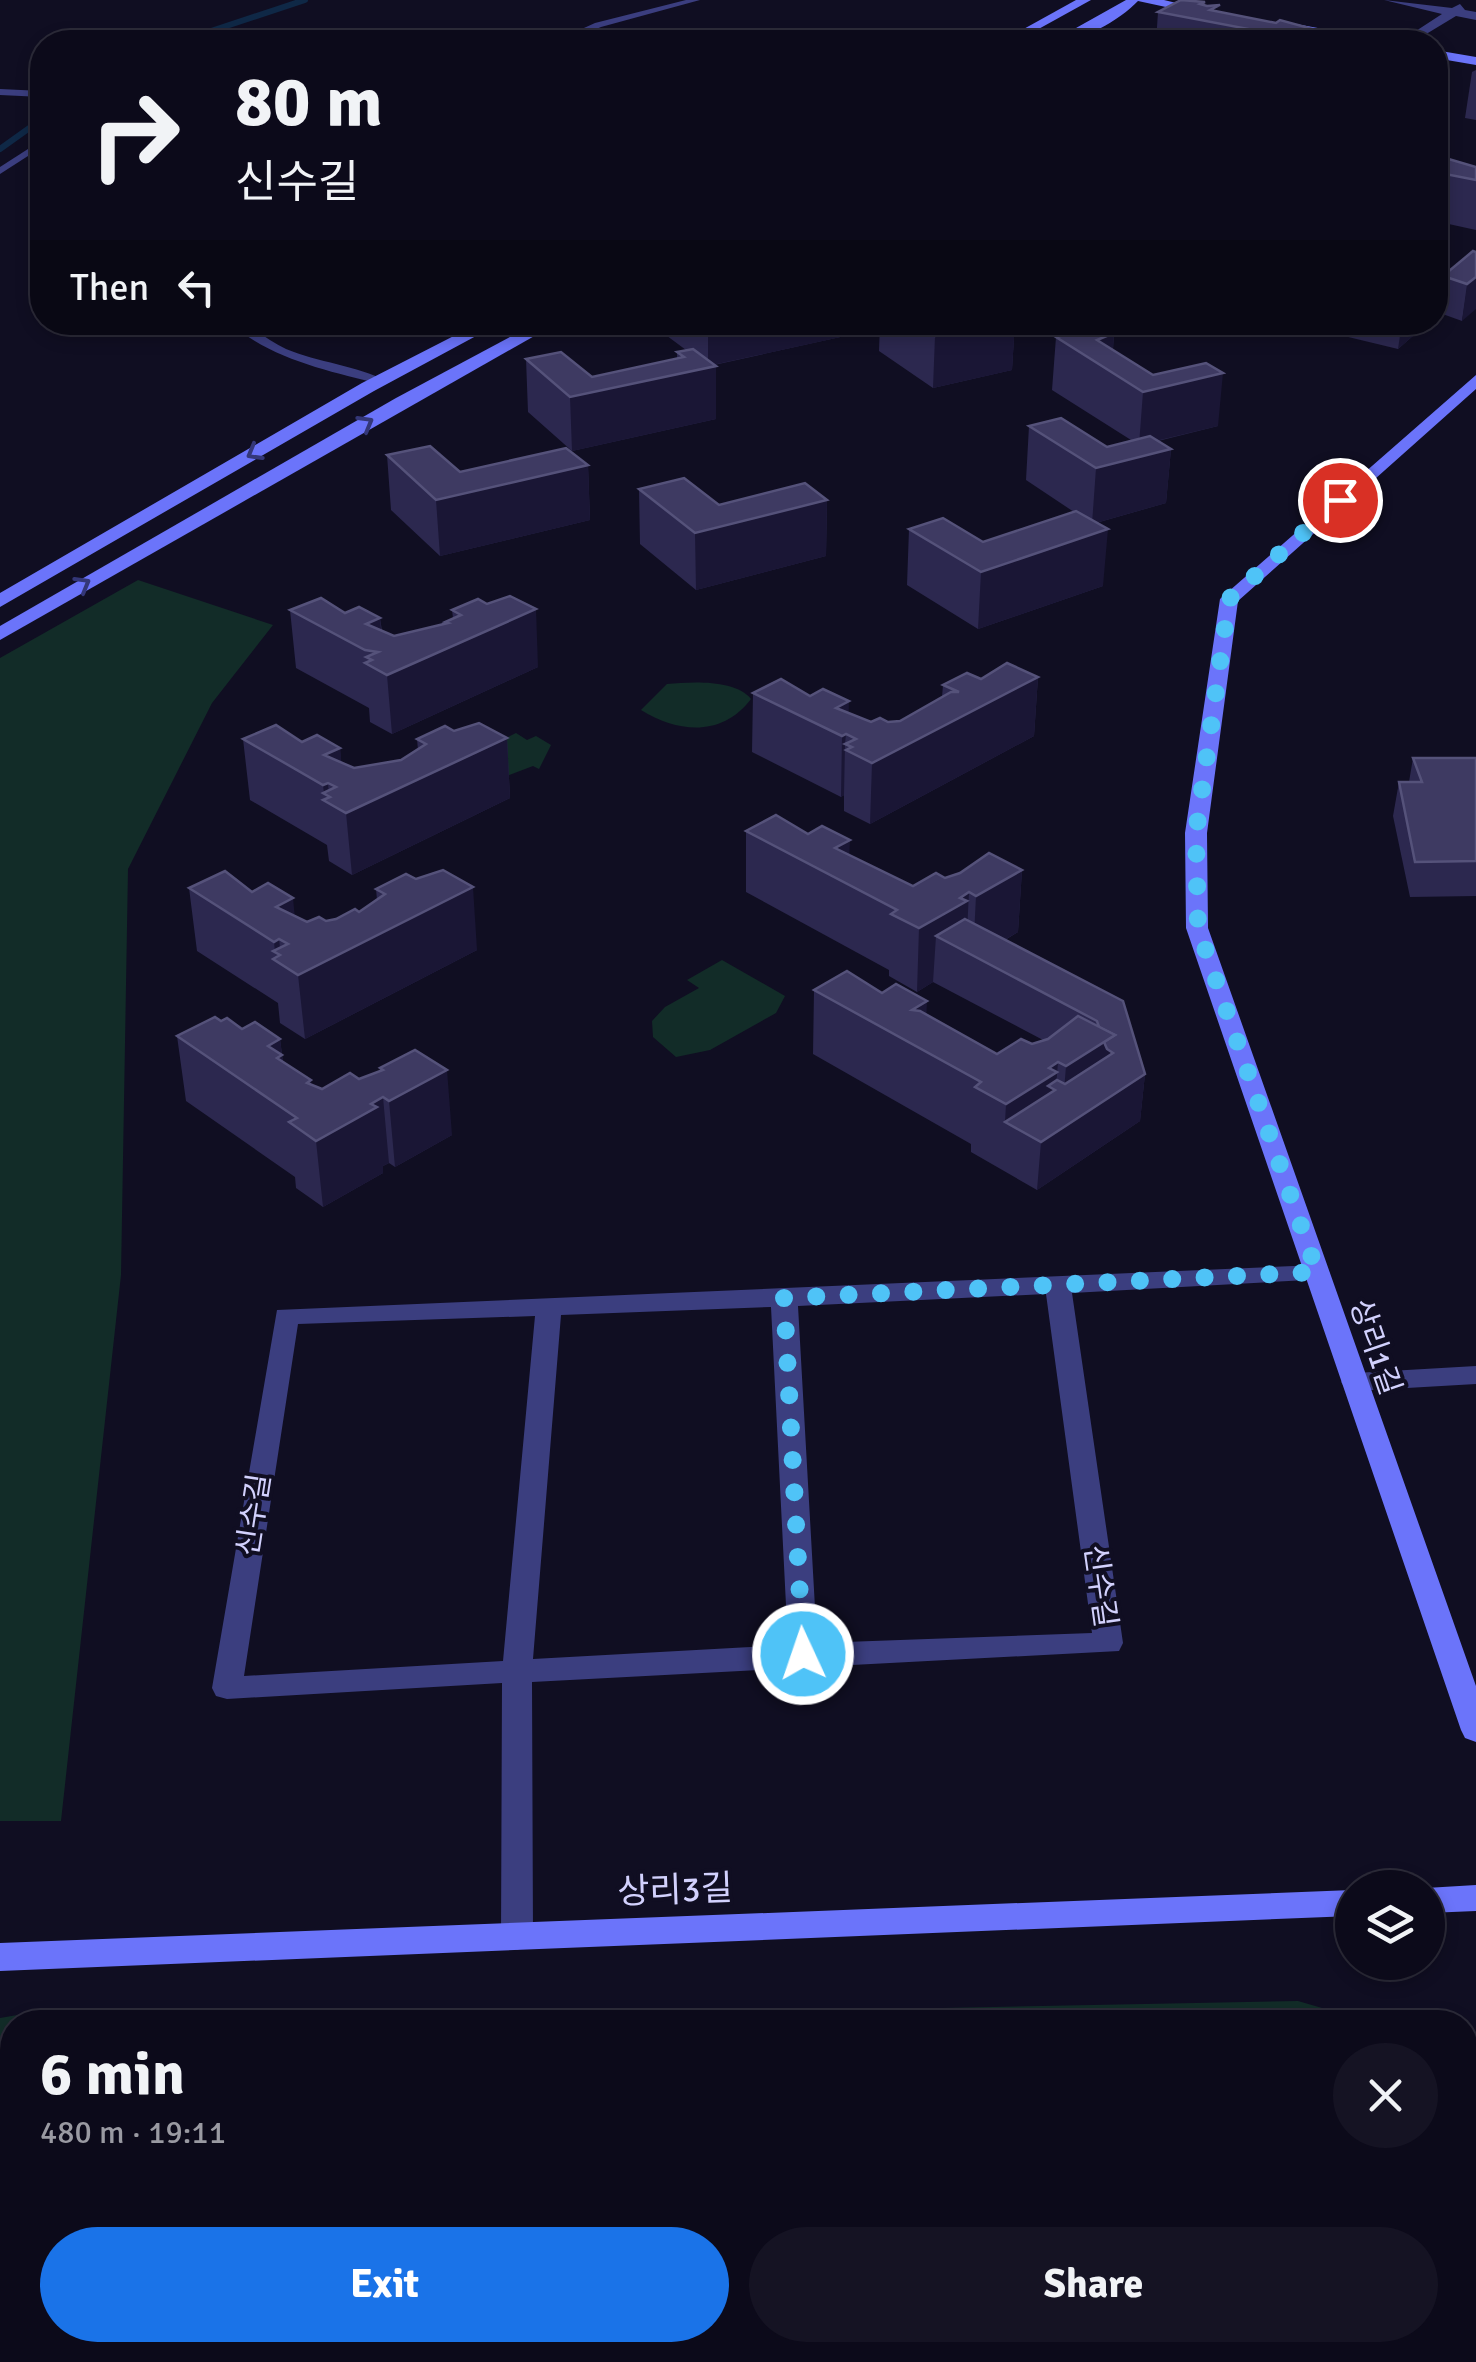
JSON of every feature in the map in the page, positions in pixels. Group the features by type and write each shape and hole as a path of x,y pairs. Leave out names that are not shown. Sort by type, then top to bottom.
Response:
{"street":[{"path":"1029,30 1086,0"},
{"path":"1082,30 1121,11 1134,0"},
{"path":"1144,0 1220,14"},
{"path":"1390,0 1476,16"},
{"path":"1425,30 1474,0"},
{"path":"1277,25 1305,30"},
{"path":"1448,57 1476,62"},
{"path":"0,601 380,381 469,335"},
{"path":"0,634 402,402 527,335"},
{"name":"상리1길","path":"1476,380 1229,599 1196,833 1198,928 1476,1730"},
{"name":"신수길","path":"1058,1286 1108,1643 803,1654 516,1674 227,1688 286,1316 784,1298 1317,1272"},
{"path":"784,1298 803,1654"},
{"path":"518,1936 516,1674 549,1306"},
{"path":"1355,1382 1476,1375"},
{"path":"1445,1899 1476,1898"},
{"name":"상리3길","path":"0,1957 1335,1904"}],"lane":[{"path":"586,30 696,0"},
{"path":"0,92 30,93"},
{"path":"0,171 30,151"},
{"path":"253,335 301,361 380,381"}],"green space":[{"path":"138,580 273,625 212,703 128,869 121,1275 61,1821 0,1821 0,658"},
{"path":"667,684 724,685 751,699 727,720 686,727 641,710"},
{"path":"516,733 527,740 536,736 551,745 539,769 533,766 504,777 467,757"},
{"path":"722,960 785,996 776,1013 710,1050 676,1057 653,1037 652,1021 665,1007 699,988 687,980"},
{"path":"1298,2001 1329,2010 839,2010"}],"building":[{"path":"1181,0 1205,2 1200,4 1220,5 1210,10 1276,23 1280,20 1316,30 1253,30 1158,12"},
{"path":"1448,159 1476,167 1476,180 1448,175"},
{"path":"1476,252 1476,277 1467,284 1448,278 1448,272"},
{"path":"1109,335 1097,340 1153,375 1206,363 1223,373 1143,392 1056,337"},
{"path":"693,349 716,366 570,397 526,359 561,352 592,377 684,357 677,352"},
{"path":"1061,418 1107,447 1150,436 1171,449 1096,468 1029,426"},
{"path":"430,446 460,472 566,448 588,465 436,500 387,455"},
{"path":"684,478 719,505 805,483 827,500 695,533 639,489"},
{"path":"1076,511 1108,529 981,572 909,529 943,518 983,542"},
{"path":"510,596 536,609 387,675 365,663 372,660 366,657 378,652 365,650 290,610 321,598 345,613 359,607 380,618 366,624 394,636 448,623 445,622 461,615 452,610 478,599 487,604"},
{"path":"1007,663 1038,677 872,763 846,750 852,747 845,744 856,739 753,693 781,679 810,696 823,689 849,701 836,708 871,722 880,718 900,721 951,692 959,692 943,685 967,673 981,679"},
{"path":"479,723 507,738 346,813 323,800 330,797 323,793 336,787 323,785 243,739 276,725 302,742 317,735 340,748 324,755 354,768 401,760 426,744 417,739 445,726 454,731"},
{"path":"1413,758 1476,758 1476,861 1415,862 1399,782 1422,782"},
{"path":"776,815 808,834 822,826 850,840 835,848 913,886 936,873 945,878 960,873 989,853 1022,870 976,896 969,892 960,898 967,901 919,928 891,914 897,910 746,831"},
{"path":"443,870 473,887 298,975 273,959 280,955 273,951 288,944 279,939 274,942 189,888 225,871 252,892 268,883 293,898 276,907 307,922 319,917 326,921 355,909 359,912 385,894 376,889 406,874 416,879"},
{"path":"965,919 1123,1001 1145,1074 1041,1142 1005,1122 1055,1090 1048,1086 1057,1080 1065,1084 1113,1053 1104,1042 1115,1035 1099,1027 1097,1021 936,936"},
{"path":"847,971 882,993 896,984 927,1001 912,1010 997,1054 1021,1039 1032,1044 1048,1039 1078,1016 1115,1035 1066,1066 1058,1062 1049,1068 1057,1072 1006,1104 975,1087 981,1082 814,990"},
{"path":"215,1017 221,1021 227,1018 242,1029 255,1022 280,1039 268,1046 282,1055 277,1058 311,1080 307,1083 322,1089 350,1073 359,1079 383,1070 380,1068 415,1050 447,1070 389,1101 383,1097 371,1104 377,1107 316,1141 289,1122 297,1118 177,1036"}],"waterway":[{"path":"214,30 305,0"},
{"path":"0,149 30,128"}],"route":[{"path":"803,1654 784,1298 1317,1272 1198,928 1196,833 1229,599 1340,500"}]}
